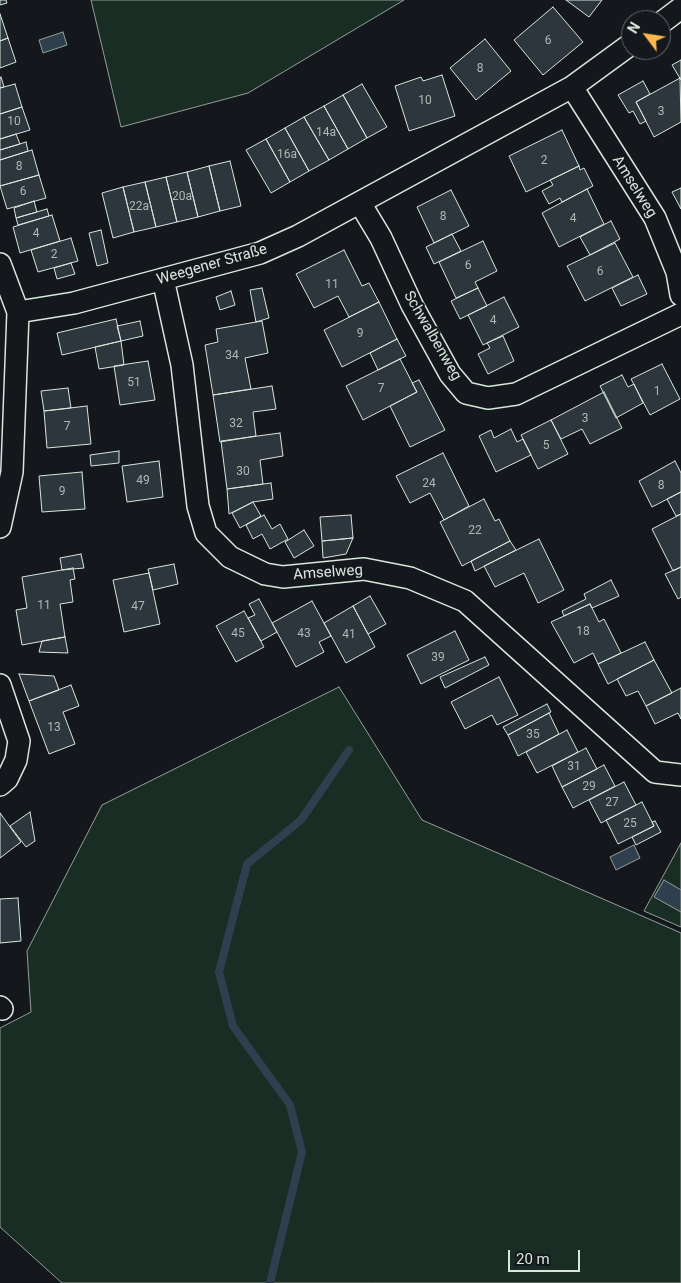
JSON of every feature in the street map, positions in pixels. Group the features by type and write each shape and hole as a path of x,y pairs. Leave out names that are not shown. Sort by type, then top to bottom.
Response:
{"street":[{"name":"Weegener Straße","path":"18,312 74,303 260,253 298,236 572,87 621,51"},
{"name":"Amselweg","path":"572,87 655,218 677,272 681,295"},
{"name":"Schwalbenweg","path":"360,203 381,238 412,305 450,374 466,393 488,398 516,394 681,314"},
{"path":"0,264 18,312 12,472 0,527"},
{"name":"Amselweg","path":"162,279 182,365 198,506 206,533 230,557 265,574 283,577 364,569 410,578 465,602 654,772 681,774"},
{"path":"0,685 19,741 16,760 6,779 0,785"}],"green space":[{"path":"91,0 404,0 248,93 121,127"},
{"path":"339,687 422,820 681,933 681,1283 62,1283 0,1227 0,1028 31,1012 27,951 102,805"},
{"path":"681,843 681,927 644,911"}],"water":[{"path":"63,32 67,45 43,53 39,40"},
{"path":"634,845 640,858 616,870 610,857"},
{"path":"664,880 681,890 681,912 654,897"}],"building":[{"path":"0,0 6,0 7,3 0,5"},
{"path":"566,0 602,0 589,17"},
{"path":"553,7 583,42 543,75 514,40"},
{"path":"0,14 8,38 0,41"},
{"path":"8,38 16,62 0,68 0,41"},
{"path":"485,39 511,71 476,100 450,68"},
{"path":"681,60 681,80 672,65"},
{"path":"442,75 455,116 409,131 395,86 421,77 423,81"},
{"path":"0,78 4,87 0,88"},
{"path":"680,78 681,122 654,137 636,102"},
{"path":"643,81 650,94 636,102 646,121 640,124 633,111 629,113 618,95"},
{"path":"15,84 22,107 0,114 0,88"},
{"path":"362,84 387,127 367,138 343,95"},
{"path":"343,95 367,138 348,149 324,106"},
{"path":"324,106 348,149 329,160 304,117"},
{"path":"22,107 30,130 0,139 0,114"},
{"path":"304,117 329,160 309,171 285,128"},
{"path":"285,128 309,171 290,182 266,139"},
{"path":"562,130 579,166 526,192 509,156"},
{"path":"16,134 20,144 0,150 0,139"},
{"path":"266,139 290,182 271,193 246,150"},
{"path":"26,142 28,151 0,160 0,150"},
{"path":"32,150 39,175 0,186 0,160"},
{"path":"230,161 241,206 220,211 209,166"},
{"path":"209,166 220,211 198,217 187,172"},
{"path":"579,166 580,170 584,168 593,186 562,202 560,198 549,204 542,191 553,185 550,180"},
{"path":"187,172 198,217 177,222 166,177"},
{"path":"39,175 46,198 7,209 0,186"},
{"path":"166,177 177,222 156,227 145,182"},
{"path":"145,182 156,227 134,232 123,187"},
{"path":"123,187 134,232 113,238 102,193"},
{"path":"681,188 681,209 672,192"},
{"path":"587,189 604,224 559,247 542,213"},
{"path":"451,190 469,226 434,243 417,207"},
{"path":"34,201 37,212 16,218 14,208"},
{"path":"47,209 49,216 18,225 16,218"},
{"path":"52,215 60,241 20,253 13,227"},
{"path":"611,221 620,239 590,255 580,237"},
{"path":"101,230 108,263 97,266 89,233"},
{"path":"452,234 461,251 434,264 426,247"},
{"path":"71,238 78,261 38,272 31,250"},
{"path":"483,241 497,271 475,282 478,288 456,298 439,262"},
{"path":"615,243 633,277 585,301 567,266"},
{"path":"344,250 362,286 369,283 379,302 349,317 338,296 314,308 296,274"},
{"path":"71,263 75,274 57,279 54,268"},
{"path":"638,275 647,294 621,306 612,288"},
{"path":"262,288 269,318 256,322 250,290"},
{"path":"478,288 487,306 460,319 451,301"},
{"path":"231,291 235,305 220,310 216,297"},
{"path":"504,297 519,327 483,345 468,315"},
{"path":"379,302 397,339 342,367 324,330"},
{"path":"116,319 121,341 62,355 57,333"},
{"path":"140,321 143,336 121,341 117,326"},
{"path":"262,321 268,353 245,358 251,389 213,395 205,345 218,342 216,329"},
{"path":"503,336 514,361 488,374 478,354 490,348 487,343"},
{"path":"397,339 406,356 378,370 370,353"},
{"path":"121,341 124,365 99,369 95,347"},
{"path":"400,359 417,392 363,420 346,386"},
{"path":"148,361 155,400 120,405 114,366"},
{"path":"662,364 680,399 650,415 631,379"},
{"path":"622,375 628,387 634,384 643,403 616,418 600,386"},
{"path":"419,380 445,430 410,447 390,406 417,392 412,383"},
{"path":"272,386 276,409 253,412 256,436 220,442 213,395"},
{"path":"68,388 71,408 44,411 41,391"},
{"path":"604,392 622,428 590,444 582,429 561,439 551,420"},
{"path":"87,406 91,444 47,448 44,411"},
{"path":"551,420 568,454 538,469 521,435"},
{"path":"511,429 517,442 523,439 531,455 496,472 479,436 491,430 494,438"},
{"path":"280,433 283,456 260,460 263,484 227,489 221,441"},
{"path":"119,451 119,463 91,466 90,455"},
{"path":"443,453 469,506 444,520 430,493 410,503 396,476"},
{"path":"159,461 163,497 127,502 122,466"},
{"path":"675,461 681,473 681,492 652,507 639,481"},
{"path":"82,472 85,509 42,512 39,476"},
{"path":"271,483 273,499 253,502 229,514 227,489"},
{"path":"681,492 681,514 676,516 667,499"},
{"path":"484,499 495,521 499,519 510,541 462,566 440,522"},
{"path":"253,502 261,516 240,528 232,513"},
{"path":"681,514 681,567 673,571 652,529"},
{"path":"264,515 272,529 280,524 288,539 270,549 262,534 253,539 246,525"},
{"path":"351,515 353,538 322,541 320,517"},
{"path":"304,530 314,546 294,558 285,542"},
{"path":"353,538 346,554 323,558 322,541"},
{"path":"539,539 564,590 538,603 524,573 495,587 484,566"},
{"path":"510,541 516,550 475,571 471,561"},
{"path":"81,554 84,568 62,570 60,558"},
{"path":"174,564 178,584 153,590 148,569"},
{"path":"681,567 681,597 678,599 665,574"},
{"path":"73,568 75,579 70,580 73,602 60,604 65,637 22,645 16,610 27,608 22,577"},
{"path":"149,573 160,624 124,632 113,580"},
{"path":"611,580 619,596 592,608 590,604 564,616 562,611 586,599 584,594"},
{"path":"370,596 386,624 368,634 353,606"},
{"path":"259,599 277,632 261,641 248,618 255,615 249,604"},
{"path":"312,601 331,636 319,642 324,652 296,667 272,623"},
{"path":"590,604 599,622 604,619 621,653 598,664 593,653 574,663 551,622"},
{"path":"353,606 375,647 346,663 324,623"},
{"path":"244,611 264,647 236,662 216,626"},
{"path":"455,631 469,660 421,684 407,655"},
{"path":"65,637 68,653 39,652 42,641"},
{"path":"645,642 654,660 608,684 598,664"},
{"path":"485,657 489,665 445,688 440,677"},
{"path":"654,660 672,693 646,706 638,691 626,696 617,679"},
{"path":"19,674 54,676 59,690 29,701"},
{"path":"499,677 518,715 497,725 492,715 465,729 451,702"},
{"path":"71,685 79,706 63,712 75,744 49,754 29,701"},
{"path":"681,688 681,719 678,713 655,724 646,706"},
{"path":"547,704 551,712 508,735 503,727"},
{"path":"549,713 559,734 518,756 508,735"},
{"path":"567,730 578,752 537,773 526,752"},
{"path":"586,748 597,769 562,787 552,766"},
{"path":"604,765 615,786 573,808 562,787"},
{"path":"624,782 636,805 601,823 589,800"},
{"path":"642,802 654,826 618,844 606,820"},
{"path":"30,812 35,841 26,847 10,826"},
{"path":"0,813 21,842 0,858"},
{"path":"655,821 661,832 636,845 632,837 654,826 652,822"},
{"path":"18,898 21,941 0,943 0,899"}],"waterway":[{"path":"270,1283 302,1152 290,1105 233,1026 219,972 247,864 301,820 349,750"}]}
